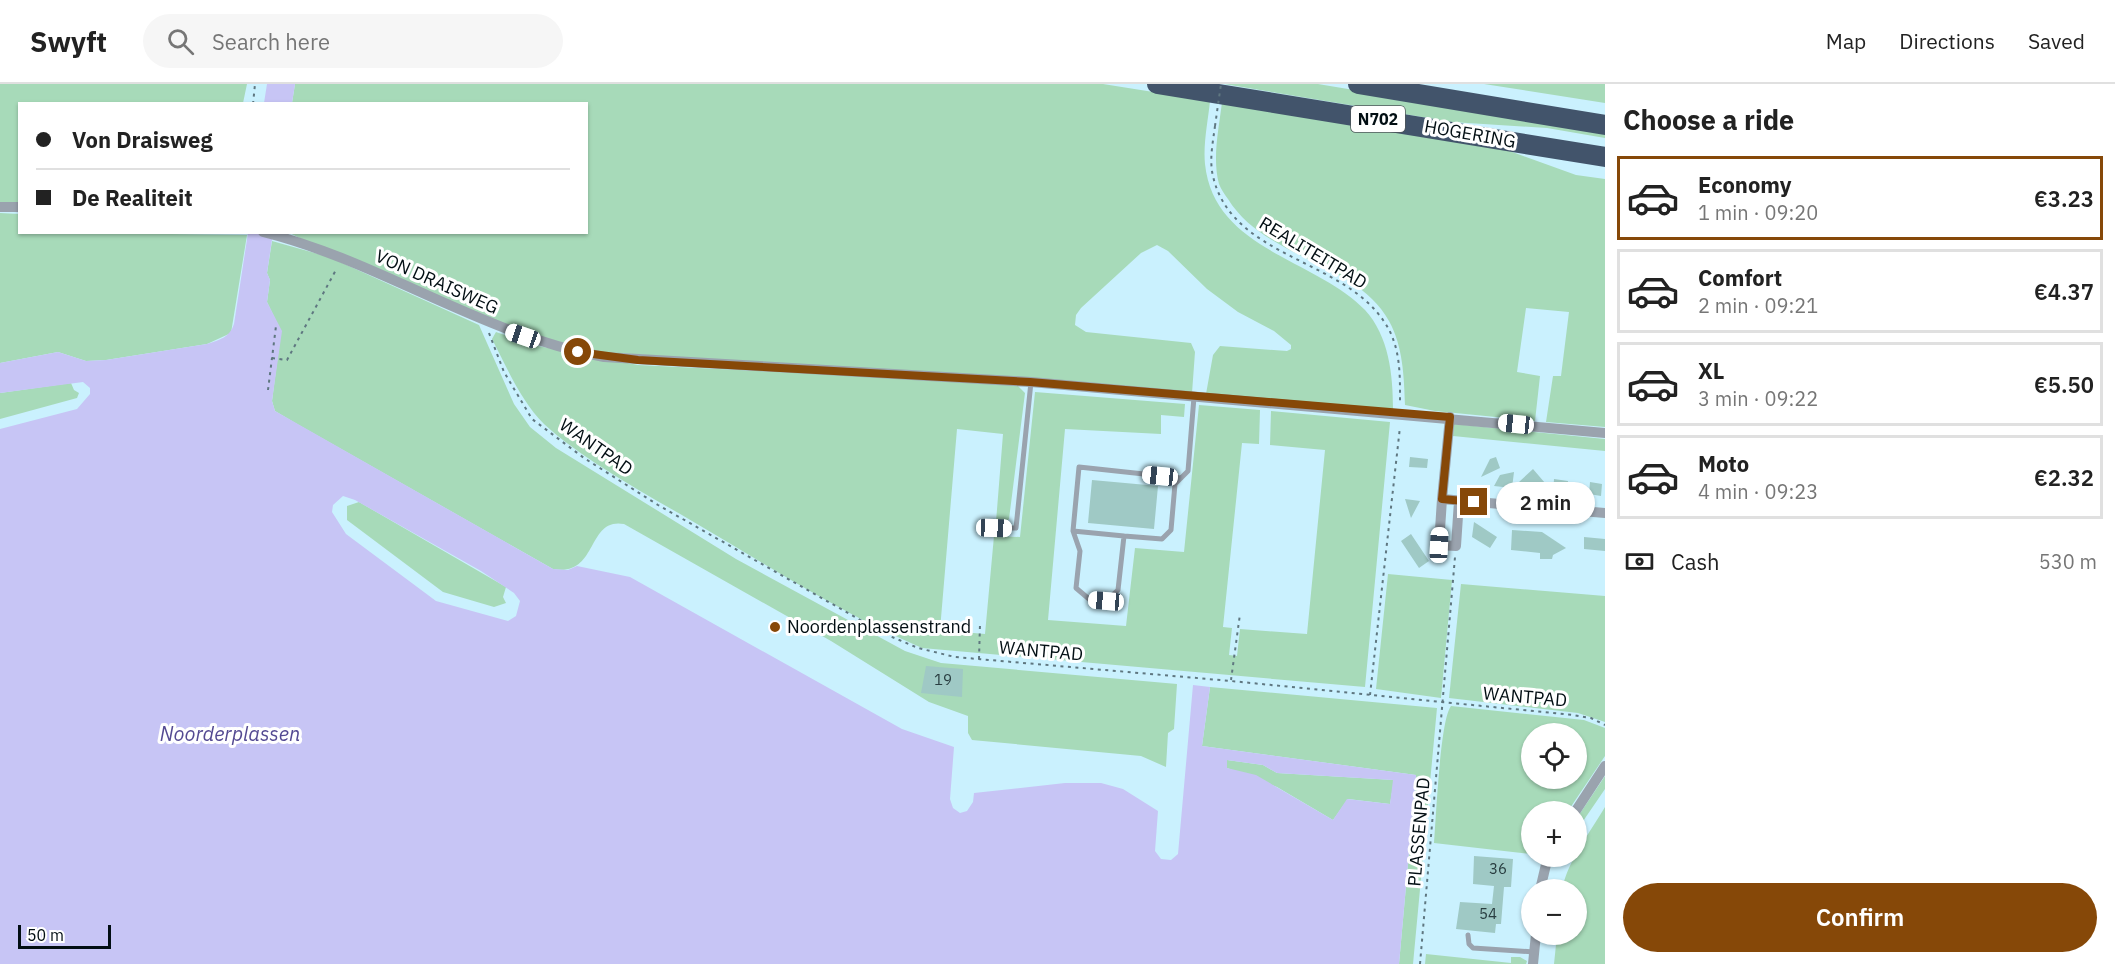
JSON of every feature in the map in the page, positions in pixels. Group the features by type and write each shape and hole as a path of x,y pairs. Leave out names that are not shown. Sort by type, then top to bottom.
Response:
{"highway":[{"name":"HOGERING","path":"1157,84 1605,157"},
{"name":"HOGERING","path":"1358,84 1605,125"}],"street":[{"path":"0,207 18,207"},
{"name":"VON DRAISWEG","path":"271,234 342,259 491,325 568,349 626,359 1030,382 1450,417 1605,433"},
{"path":"1450,417 1439,545 1456,546 1459,501"},
{"path":"1442,499 1605,513"},
{"path":"1582,801 1605,766"},
{"path":"1533,964 1535,945"}],"lane":[{"path":"994,528 1016,528 1030,382"},
{"path":"1073,531 1162,539 1170,530 1175,484 1188,471 1194,397"},
{"path":"1124,536 1118,590 1106,601 1089,599 1076,588 1080,552 1073,531 1079,467 1181,478"},
{"path":"1468,935 1469,945 1473,948 1534,952"}],"path":[{"path":"253,102 255,84"},
{"name":"REALITEITPAD","path":"1221,84 1212,152 1213,176 1220,195 1237,221 1263,240 1349,286 1383,320 1398,353 1401,414 1370,696"},
{"path":"272,358 287,360 342,259"},
{"name":"WANTPAD","path":"491,325 489,339 504,372 532,419 584,458 658,505 885,633 918,648 955,657 1231,681 1591,717 1605,724"},
{"path":"268,390 276,326"},
{"name":"PLASSENPAD","path":"1420,964 1456,546"},
{"path":"1231,681 1240,614"},
{"path":"979,659 980,624"}],"green space":[{"path":"0,84 247,84 243,102 18,102 18,204 0,203"},
{"path":"295,84 1103,84 1210,101 1205,141 1205,164 1212,193 1227,216 1247,235 1321,278 1365,310 1380,332 1388,356 1393,409 1206,394 1213,355 1220,346 1287,351 1291,349 1291,345 1274,331 1238,312 1207,289 1168,251 1157,245 1141,253 1081,308 1076,315 1075,325 1086,332 1191,343 1195,352 1192,393 604,352 541,337 480,314 354,258 292,234 588,234 588,102 292,102"},
{"path":"1224,84 1318,84 1605,132 1605,138 1547,128 1452,122"},
{"path":"1484,84 1605,84 1605,103"},
{"path":"1222,102 1504,149 1576,175 1605,179 1605,427 1546,422 1553,376 1561,376 1569,312 1526,308 1517,372 1540,376 1535,421 1435,411 1405,405 1400,351 1389,321 1374,301 1356,285 1264,235 1244,219 1223,192 1219,184 1216,164"},
{"path":"0,213 18,214 18,234 247,235 231,333 207,344 106,360 86,361 58,352 0,363"},
{"path":"272,241 329,257 479,325 514,404 530,427 556,448 736,559 905,651 941,663 1177,684 1174,729 1168,733 1166,767 1141,756 972,740 968,733 968,716 929,702 831,641 624,524 612,524 603,529 586,556 578,564 568,569 553,569 297,424 275,411 272,401 281,331 267,302 270,280 267,273"},
{"path":"496,332 538,346 638,365 1016,384 1025,393 1009,519 1005,522 996,522 1003,434 957,429 940,630 985,634 994,536 1020,537 1035,392 1185,404 1184,417 1161,415 1161,434 1065,429 1048,620 1126,626 1135,548 1184,552 1199,405 1260,410 1259,444 1242,443 1223,627 1232,628 1229,655 1237,656 1240,629 1307,634 1325,450 1270,445 1271,411 1390,422 1365,687 922,648 892,635 805,588 635,488 577,451 544,424 528,405 492,339"},
{"path":"71,383 74,390 79,393 77,398 0,419 0,393"},
{"path":"1454,424 1605,439 1605,451 1453,436"},
{"path":"359,502 506,587 503,597 506,603 494,607 443,592 347,520 347,506"},
{"path":"1388,574 1452,580 1441,698 1376,689"},
{"path":"1461,584 1605,596 1605,722 1578,713 1449,698"},
{"path":"1210,687 1437,708 1413,964 1399,964 1416,775 1202,746"},
{"path":"1451,706 1584,720 1605,728 1605,756 1587,783 1587,723 1521,723 1521,789 1583,789 1575,801 1521,801 1521,853 1434,843 1444,730"},
{"path":"1227,760 1263,765 1277,773 1394,780 1390,804 1348,799 1333,820 1277,787 1227,768"},
{"path":"1605,776 1605,789 1587,815 1587,803"},
{"path":"1605,807 1605,964 1554,964 1556,945 1587,945 1587,879 1565,879 1569,867 1587,867 1587,836"},
{"path":"1426,954 1511,963 1511,957 1520,957 1527,961 1526,964 1425,964"}],"water":[{"path":"267,84 295,84 292,102 264,102"},
{"name":"Noorderplassen","path":"248,234 273,234 267,273 270,280 267,302 282,331 272,401 275,411 553,569 568,570 577,566 630,577 902,729 954,747 950,799 953,808 960,813 967,811 973,802 974,793 1065,783 1101,783 1123,789 1158,811 1155,851 1161,859 1171,860 1178,854 1193,685 1210,687 1202,746 1416,775 1399,964 0,964 0,429 77,409 90,394 90,388 83,382 0,393 0,363 58,352 86,361 106,360 207,344 227,335 232,328","holes":["343,496 355,500 481,571 514,593 520,601 516,616 508,621 436,601 346,534 332,512 333,505","1227,760 1263,765 1277,773 1393,780 1390,804 1347,799 1333,820 1256,775 1227,768"]}],"building":[{"path":"1410,457 1428,459 1427,468 1409,467"},
{"path":"1496,457 1500,468 1481,477 1490,459"},
{"path":"1533,469 1551,490 1542,495 1533,494 1519,482"},
{"path":"1514,472 1512,488 1494,486 1500,475"},
{"path":"1554,479 1568,481 1567,495 1553,494"},
{"path":"1092,480 1158,486 1154,529 1088,523"},
{"path":"1590,482 1602,484 1601,496 1589,494"},
{"path":"1405,499 1420,501 1411,518"},
{"path":"1474,522 1497,537 1490,548 1472,537"},
{"path":"1512,530 1542,532 1566,548 1553,555 1552,559 1540,559 1540,553 1511,550"},
{"path":"1411,534 1429,561 1419,568 1401,541"},
{"path":"1584,537 1605,539 1605,551 1584,549"},
{"path":"926,666 963,669 962,697 921,693"},
{"path":"1474,856 1513,859 1511,887 1504,887 1501,924 1496,924 1495,933 1456,929 1460,902 1492,904 1494,886 1473,884"}],"place":[{"name":"Noordenplassenstrand","path":"775,627"}],"route":[{"path":"578,352 638,360 1030,382 1450,417 1442,499 1474,502"}]}
